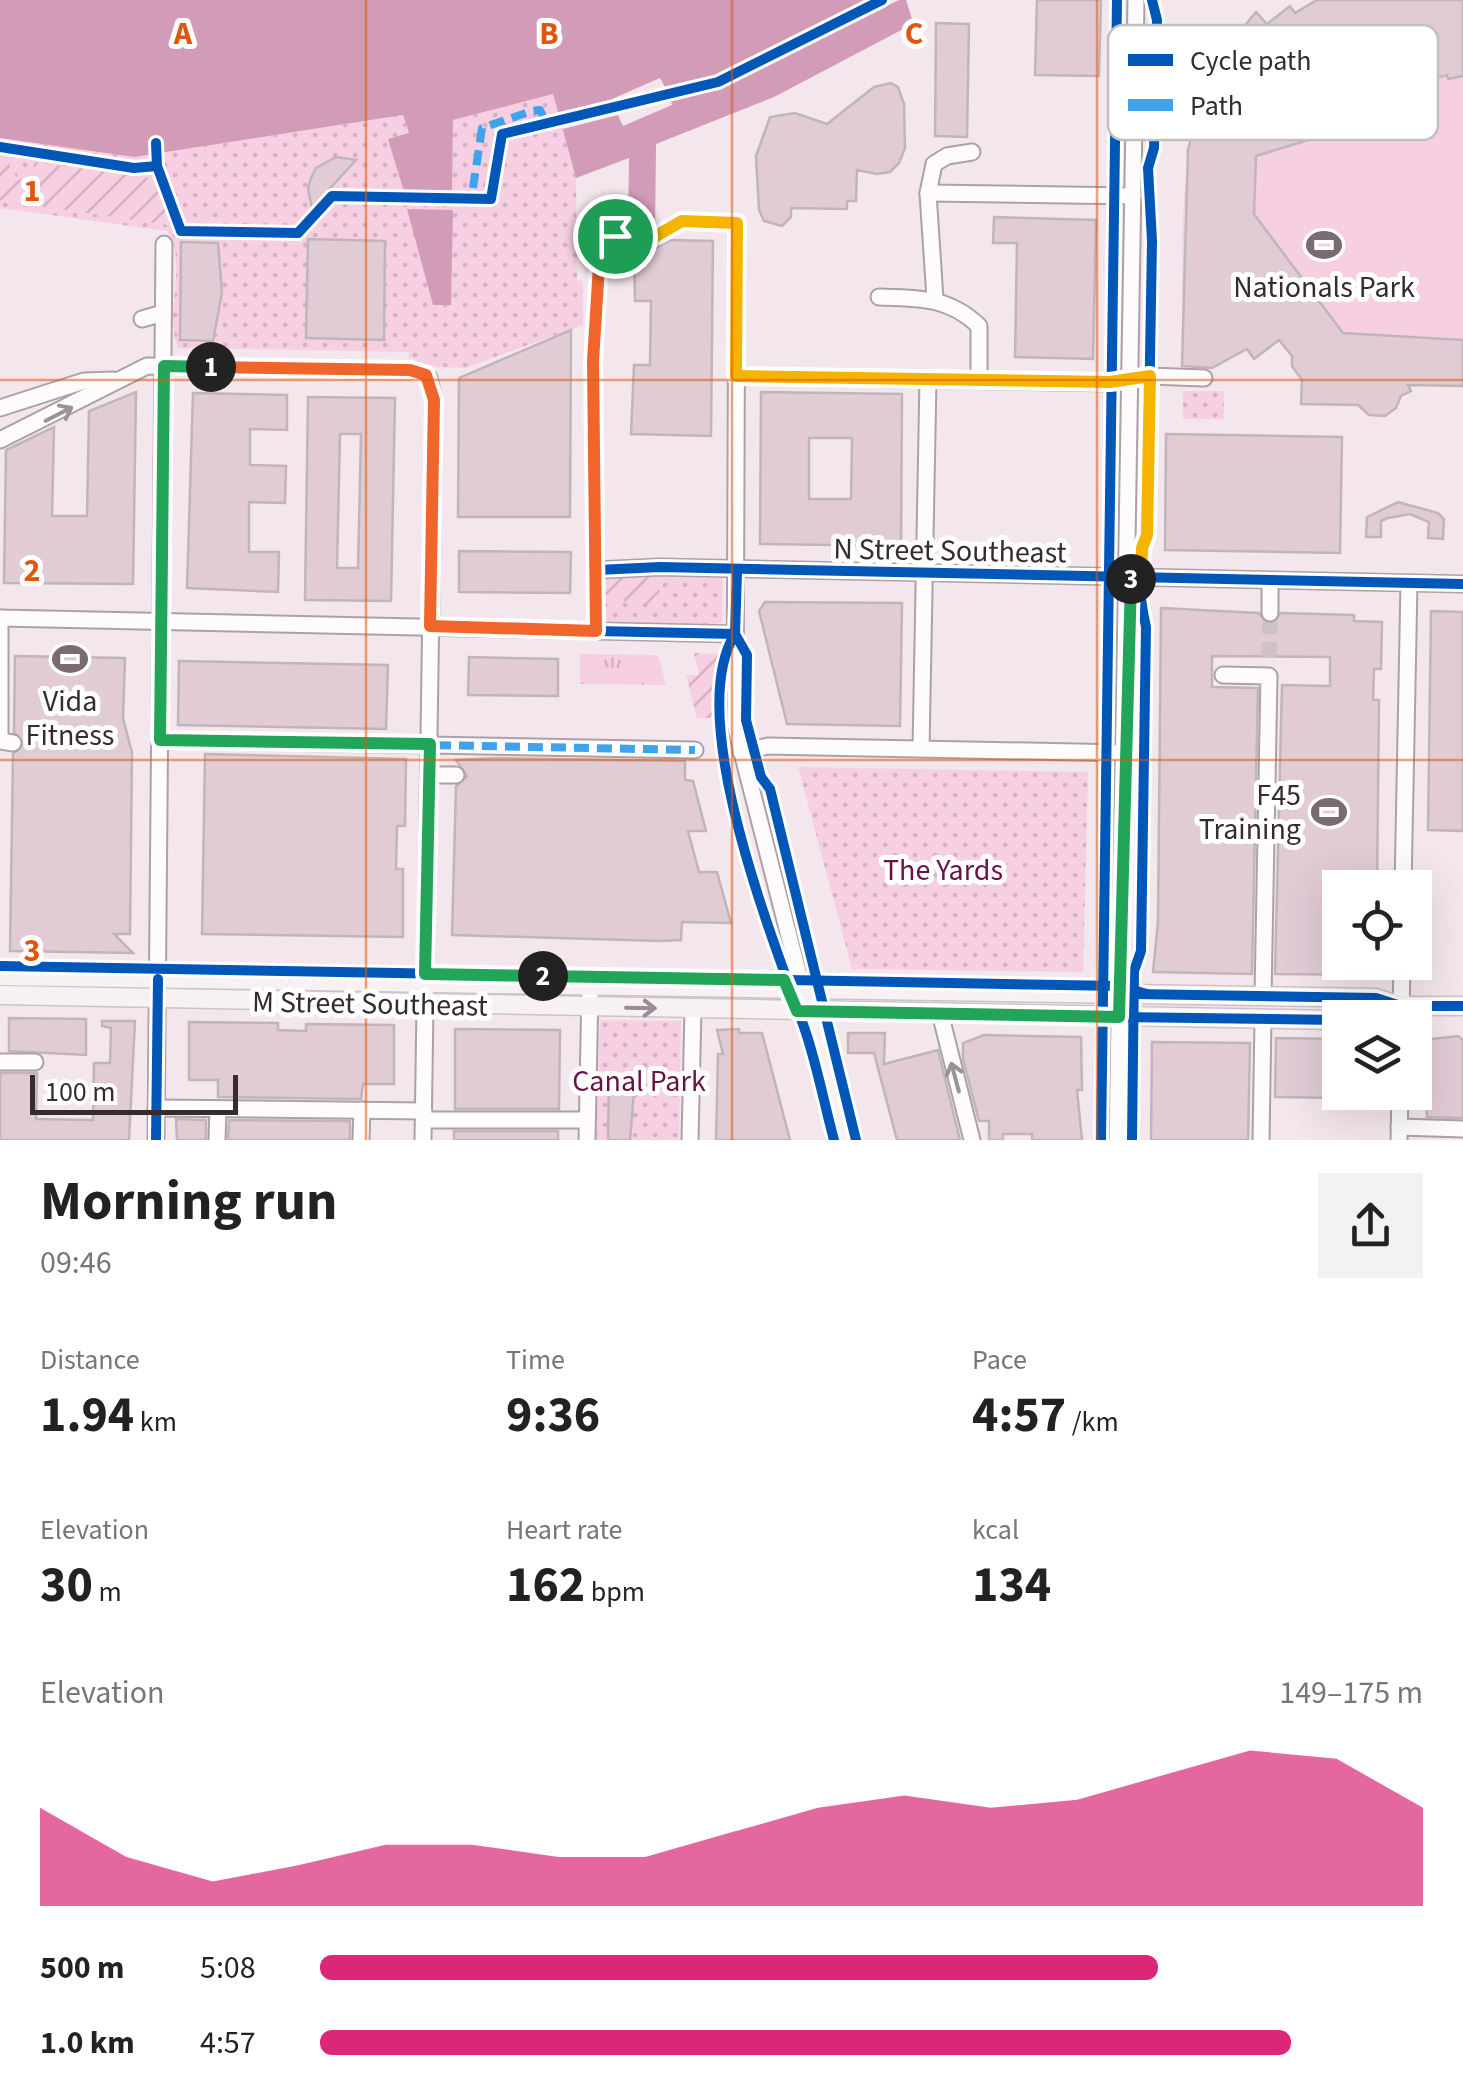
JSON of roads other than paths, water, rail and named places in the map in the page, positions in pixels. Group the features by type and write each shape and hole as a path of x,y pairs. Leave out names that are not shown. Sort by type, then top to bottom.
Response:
{"main road":[{"name":"M Street Southeast","path":"0,976 1380,1000"},
{"path":"803,991 842,1140"},
{"name":"M Street Southeast","path":"0,996 1322,1020"},
{"name":"M Street Southeast","path":"1432,1009 1463,1006"}],"street":[{"path":"1136,0 1136,25"},
{"path":"1116,1140 1126,752 1134,140"},
{"path":"935,299 928,193 934,164 947,156 972,152"},
{"path":"928,193 1133,196"},
{"path":"596,631 593,361 600,250 615,236 656,236 682,221 737,223 734,717 803,991"},
{"path":"156,1140 164,244"},
{"path":"879,298 935,299 962,310 979,326 978,380"},
{"path":"142,319 162,312"},
{"path":"0,440 147,366 410,370 426,375 434,400 424,1140"},
{"path":"736,376 928,380 1204,378"},
{"path":"0,408 84,382 113,380"},
{"path":"921,749 928,380"},
{"name":"N Street Southeast","path":"597,570 612,566 737,572 1463,584"},
{"path":"1270,581 1270,613"},
{"path":"1404,870 1409,583"},
{"path":"4,744 0,618 736,634"},
{"path":"1263,996 1269,657"},
{"path":"1223,675 1269,676"},
{"path":"160,740 695,750"},
{"path":"741,752 768,746 1126,752"},
{"path":"429,775 456,775"},
{"path":"586,1140 590,988"},
{"path":"690,1140 693,1009"},
{"path":"940,1013 972,1140"},
{"path":"1261,1140 1263,1019"},
{"path":"0,1062 35,1062"},
{"path":"156,1108 362,1110 424,1116 587,1120"},
{"path":"218,1109 218,1140"},
{"path":"361,1140 362,1110"},
{"path":"1399,1134 1463,1129"}],"tunnel":[{"path":"1269,657 1270,613"}],"place":[{"name":"Nationals Park","path":"1324,245"},
{"name":"Vida Fitness","path":"70,659"},
{"name":"F45 Training","path":"1329,812"}],"park label":[{"name":"The Yards","path":"943,870"},
{"name":"Canal Park","path":"639,1081"}]}
